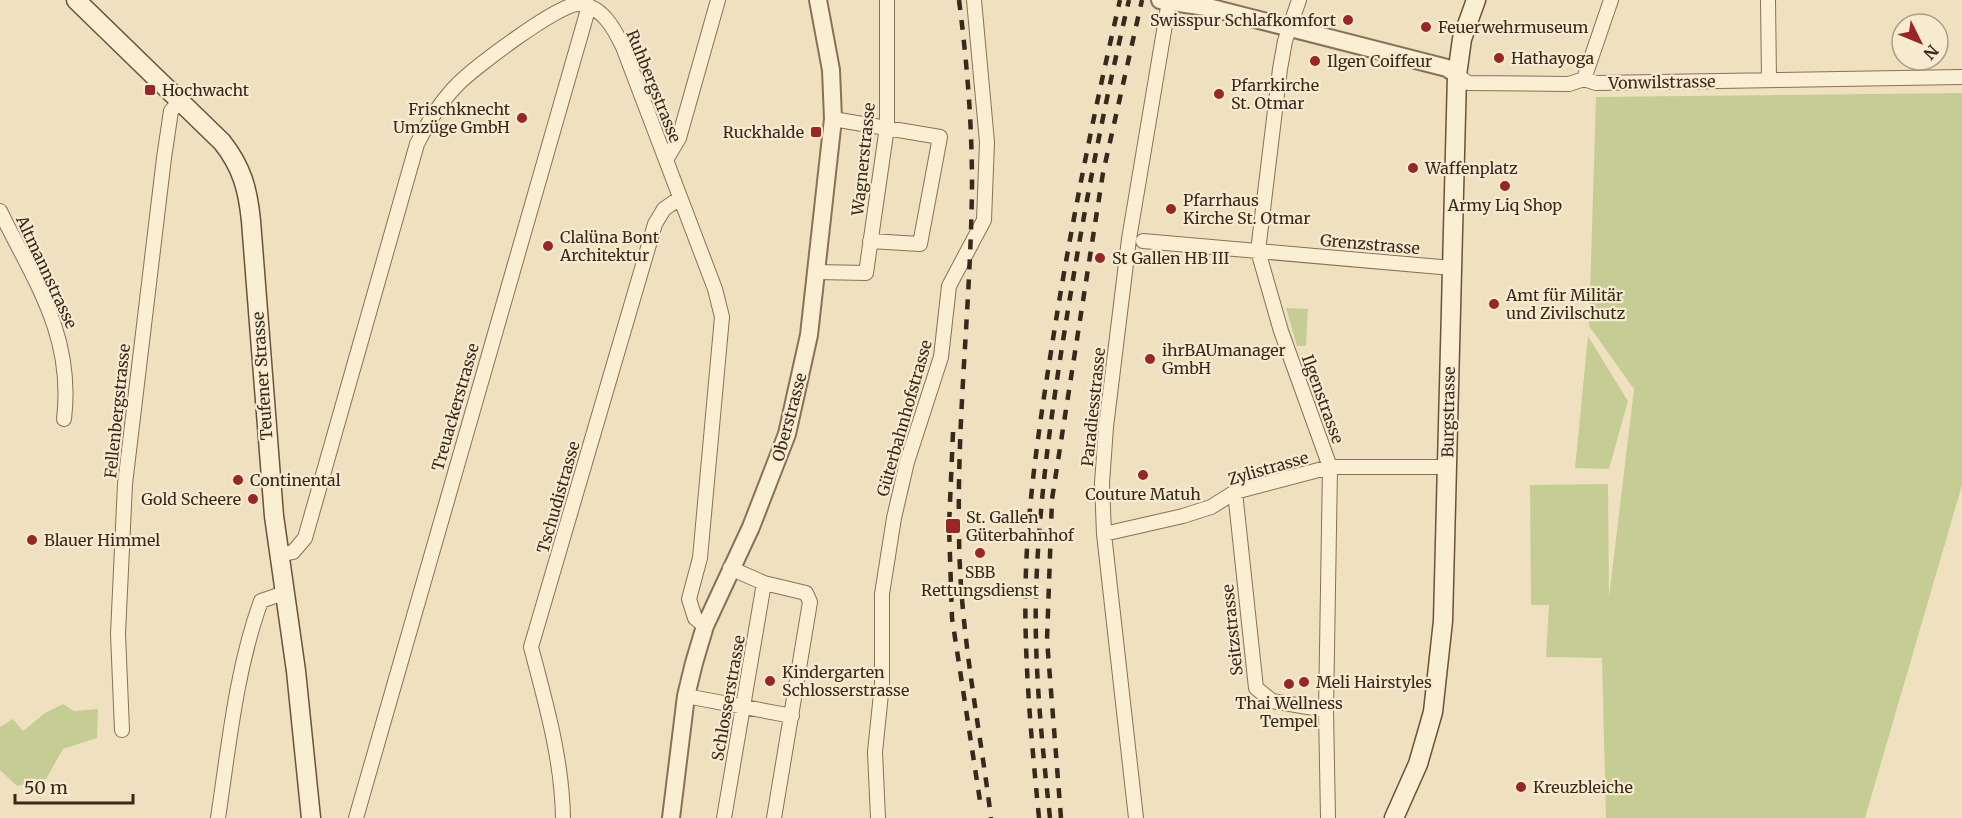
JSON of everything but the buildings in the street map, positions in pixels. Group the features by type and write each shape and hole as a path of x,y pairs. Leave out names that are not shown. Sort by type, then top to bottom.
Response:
{"main road":[{"name":"Teufener Strasse","path":"76,0 232,155 246,187 271,486 299,691 311,818"},
{"name":"Burgstrasse","path":"1394,818 1418,764 1433,712 1443,621 1457,75 1462,39 1476,0"}],"street":[{"path":"666,160 678,138 718,0"},
{"name":"Oberstrasse","path":"671,818 686,696 705,626 763,498 787,434 805,358 817,272 833,119 831,70 818,0"},
{"name":"Wagnerstrasse","path":"817,272 866,273 887,127 887,0"},
{"name":"Güterbahnhofstrasse","path":"878,818 875,752 882,684 882,594 894,518 907,462 941,357 949,286 981,231 984,220 987,142 974,0"},
{"name":"Ilgenstrasse","path":"1299,0 1280,69 1258,251 1281,331 1330,467 1326,710 1328,818"},
{"path":"1584,79 1611,0"},
{"path":"1768,0 1769,79"},
{"name":"Vonwilstrasse","path":"1165,1 1188,2 1447,68 1468,83 1569,84 1584,79 1596,83 1962,77"},
{"name":"Paradiesstrasse","path":"1136,818 1104,534 1102,483 1109,403 1129,239 1165,1"},
{"path":"279,555 293,552 305,538 417,144 431,116 459,84 521,36 564,8 574,5 588,6"},
{"name":"Ruhbergstrasse","path":"588,6 596,9 623,46 722,317 700,558 689,599 694,618 705,626"},
{"name":"Treuackerstrasse","path":"356,818 588,6"},
{"name":"Fellenbergstrasse","path":"122,730 118,634 125,484 164,158 171,111 180,101"},
{"path":"833,119 940,137 920,244 870,241"},
{"name":"Tschudistrasse","path":"563,818 562,780 550,717 531,648 655,224 664,209 680,198"},
{"name":"Altmannstrasse","path":"0,211 59,336 68,388 64,418"},
{"name":"Grenzstrasse","path":"1143,241 1452,268"},
{"name":"Zylistrasse","path":"1104,534 1183,516 1211,507 1235,492 1330,467 1447,467"},
{"name":"Seitzstrasse","path":"1235,492 1256,688 1272,701 1326,710"},
{"path":"730,568 764,583 806,593 810,602 774,818"},
{"name":"Schlosserstrasse","path":"724,818 764,583"},
{"path":"218,818 239,684 257,614 261,601 284,593"},
{"path":"686,696 792,716"}],"green space":[{"name":"Kreuzbleiche","path":"1962,93 1962,485 1865,818 1606,818 1602,658 1546,657 1549,605 1531,605 1530,485 1608,484 1609,597 1634,389 1589,326 1596,97"},
{"path":"1286,308 1308,309 1306,346 1297,346"},
{"path":"1588,336 1628,401 1609,469 1575,468"},
{"path":"63,704 74,711 98,709 97,738 63,749 46,779 17,786 0,770 0,727 13,719 23,731 45,713"}],"railway":[{"path":"959,0 969,92 972,185 960,444 960,567 966,639 991,818"},
{"path":"1039,818 1031,725 1025,600 1030,511 1044,396 1067,254 1120,0"},
{"path":"1050,818 1036,648 1036,592 1043,488 1056,385 1080,237 1129,0"},
{"path":"1061,818 1047,640 1052,499 1103,173 1142,0"},
{"path":"953,432 949,526 952,618 980,801"}],"place":[{"name":"Swisspur Schlafkomfort","path":"1348,20"},
{"name":"Feuerwehrmuseum","path":"1426,27"},
{"name":"Hathayoga","path":"1499,58"},
{"name":"Ilgen Coiffeur","path":"1315,61"},
{"name":"Hochwacht","path":"150,90"},
{"name":"Pfarrkirche St. Otmar","path":"1219,94"},
{"name":"Frischknecht Umzüge GmbH","path":"522,118"},
{"name":"Ruckhalde","path":"816,132"},
{"name":"Waffenplatz","path":"1413,168"},
{"name":"Army Liq Shop","path":"1505,186"},
{"name":"Pfarrhaus Kirche St. Otmar","path":"1171,209"},
{"name":"Clalüna Bont Architektur","path":"548,246"},
{"name":"St Gallen HB III","path":"1100,258"},
{"name":"Amt für Militär und Zivilschutz","path":"1494,304"},
{"name":"ihrBAUmanager GmbH","path":"1150,359"},
{"name":"Couture Matuh","path":"1143,475"},
{"name":"Continental","path":"238,480"},
{"name":"Gold Scheere","path":"253,499"},
{"name":"St. Gallen Güterbahnhof","path":"953,526"},
{"name":"Blauer Himmel","path":"32,540"},
{"name":"SBB Rettungsdienst","path":"980,553"},
{"name":"Kindergarten Schlosserstrasse","path":"770,681"},
{"name":"Meli Hairstyles","path":"1304,682"},
{"name":"Thai Wellness Tempel","path":"1289,684"},
{"name":"Kreuzbleiche","path":"1521,787"}]}
